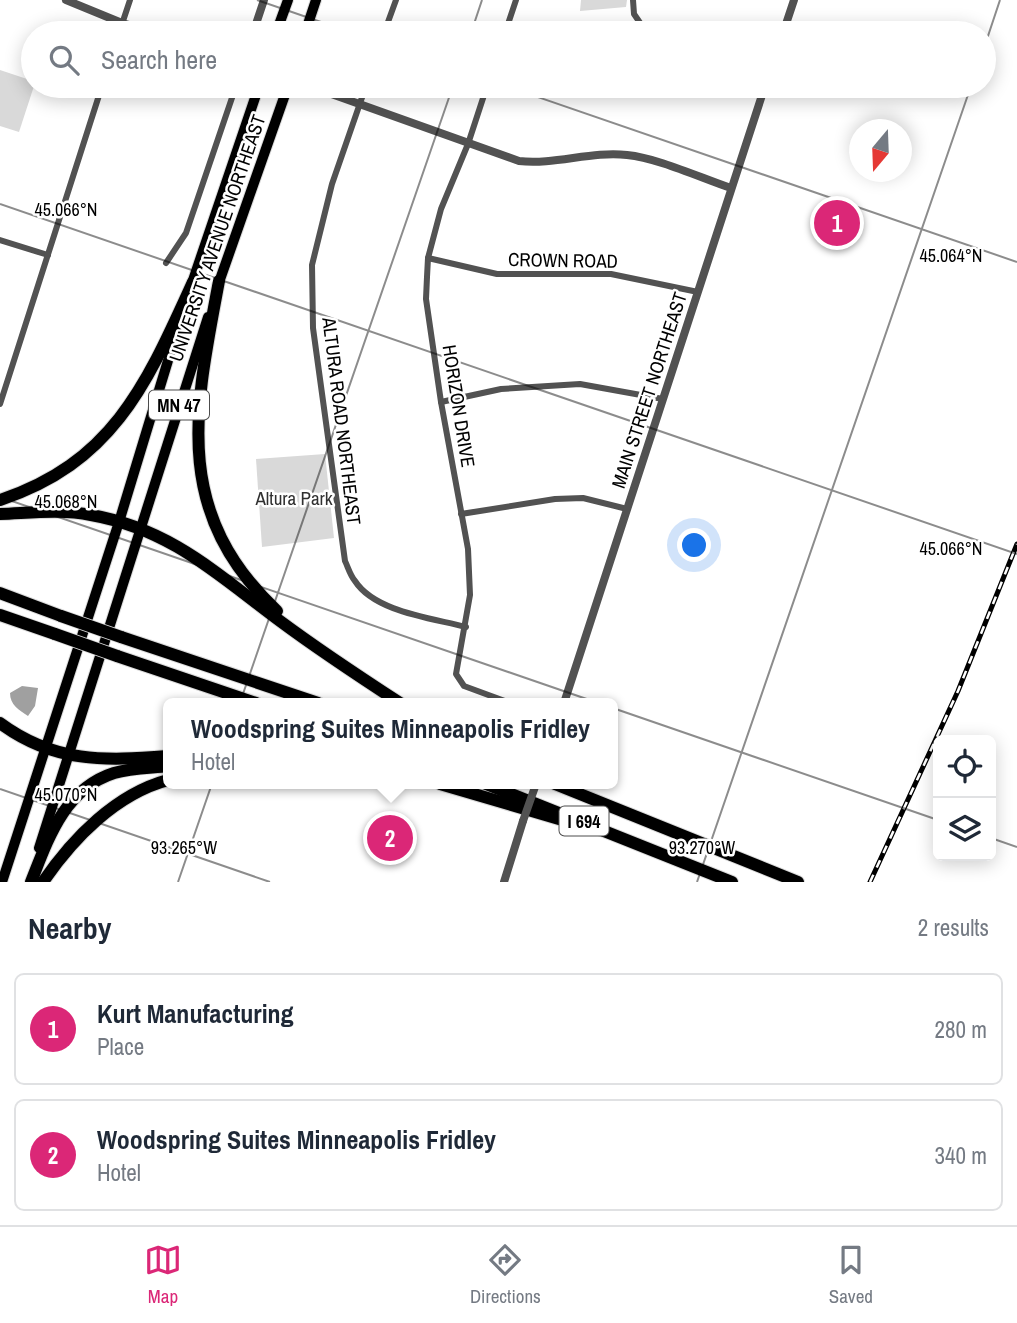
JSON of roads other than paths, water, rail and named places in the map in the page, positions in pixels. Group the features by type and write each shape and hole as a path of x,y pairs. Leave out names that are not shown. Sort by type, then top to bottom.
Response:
{"highway":[{"path":"219,281 202,375 198,414 200,463 210,508 229,550 258,592 289,622 346,666"},
{"path":"0,500 30,489 61,472 113,427 152,371 193,282"},
{"path":"0,514 72,512 119,522 163,537 189,552 288,627 393,698"},
{"path":"0,593 303,698"},
{"path":"0,615 242,698"},
{"path":"0,723 28,741 69,755 108,760 163,756"},
{"path":"29,882 58,819 80,793 93,783 114,774 163,767"},
{"path":"43,882 71,847 111,809 142,788 163,782"},
{"path":"457,789 550,816 682,861"},
{"name":"I 694","path":"499,789 732,882"},
{"name":"I 694","path":"570,789 798,882"}],"main road":[{"path":"280,21 288,0"},
{"path":"309,21 316,0"},
{"name":"UNIVERSITY AVENUE NORTHEAST","path":"2,882 119,522 193,282 255,98"},
{"name":"UNIVERSITY AVENUE NORTHEAST","path":"29,882 219,281 284,98"}],"street":[{"path":"66,0 117,21"},
{"path":"123,21 130,0"},
{"path":"257,21 264,0"},
{"path":"388,21 396,0"},
{"path":"509,21 516,0"},
{"path":"633,0 634,14 639,21"},
{"path":"787,21 794,0"},
{"path":"0,404 98,98"},
{"name":"UNIVERSITY AVENUE NORTHEAST","path":"166,263 186,233 232,98"},
{"path":"341,98 519,161 535,163 600,155 629,155 731,188"},
{"name":"ALTURA ROAD NORTHEAST","path":"362,98 332,184 312,265 313,327 345,561 355,583 376,599 398,610 466,627"},
{"name":"HORIZON DRIVE","path":"483,98 468,144 441,209 428,258 426,299 441,402 468,549 470,595 456,674 464,686 496,698"},
{"name":"MAIN STREET NORTHEAST","path":"566,698 761,98"},
{"path":"0,240 48,255"},
{"name":"CROWN ROAD","path":"428,258 497,274 611,274 698,292"},
{"path":"441,402 501,389 580,384 663,399"},
{"path":"461,514 555,499 583,498 627,509"},
{"path":"504,882 534,789"}],"railway":[{"path":"870,882 958,691 1017,544"}],"place":[{"name":"Kurt Manufacturing","path":"837,223"},
{"name":"Woodspring Suites Minneapolis Fridley","path":"390,838"}],"park label":[{"name":"Altura Park","path":"294,498"}]}
